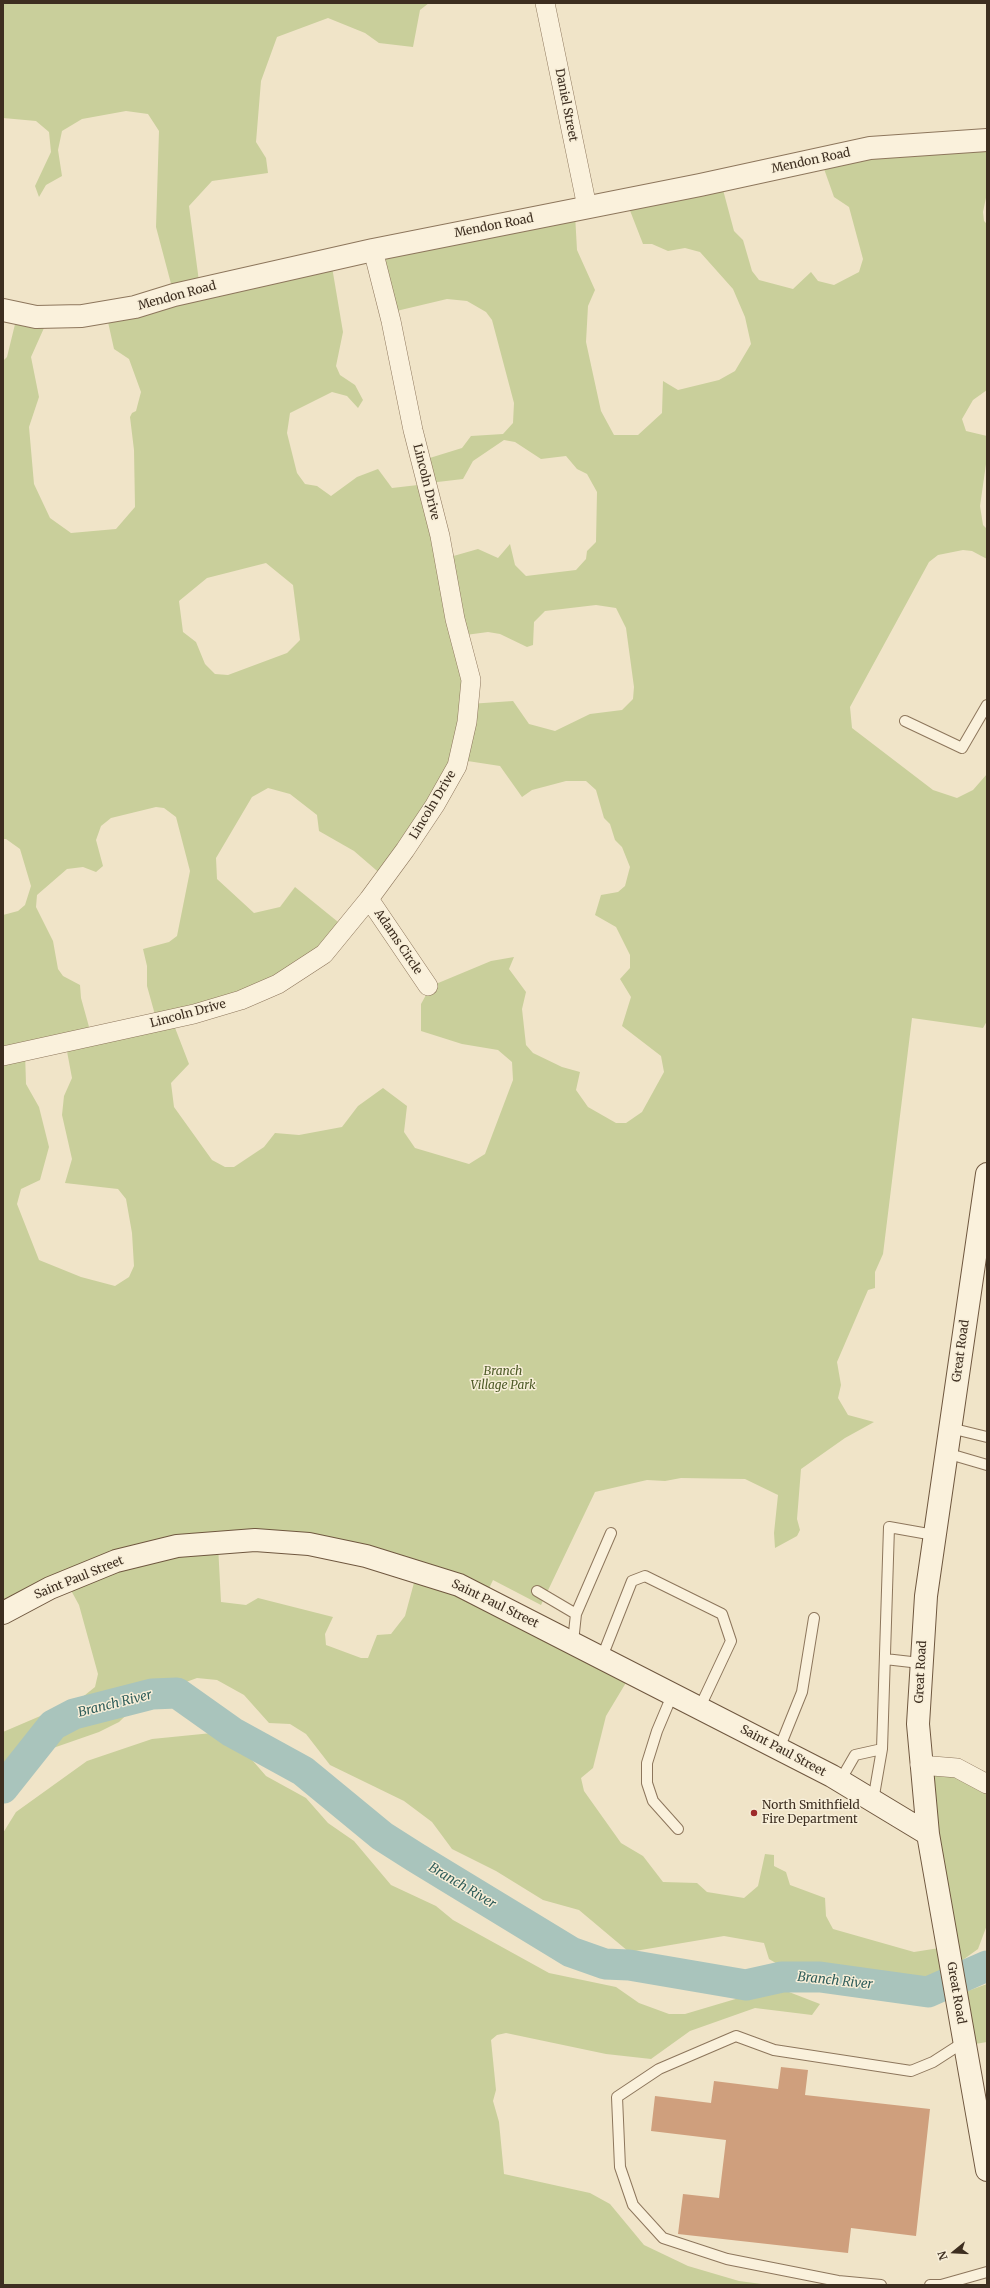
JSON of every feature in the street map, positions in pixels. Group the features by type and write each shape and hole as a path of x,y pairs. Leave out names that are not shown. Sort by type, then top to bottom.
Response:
{"main road":[{"name":"Mendon Road","path":"3,310 36,318 90,315 135,307 174,295 373,250 870,148 936,142 987,140"},
{"name":"Great Road","path":"987,1174 980,1260 950,1428 926,1596 920,1664 918,1724 920,1765 928,1834 987,2170"},
{"name":"Saint Paul Street","path":"3,1612 50,1588 116,1561 177,1546 255,1540 309,1544 366,1556 459,1585 602,1656 840,1781 928,1834"}],"street":[{"name":"Daniel Street","path":"546,3 587,207"},
{"name":"Lincoln Drive","path":"3,1056 194,1014 241,1000 278,984 324,954 369,899 405,850 435,805 457,766 467,722 470,680 455,619 440,536 413,430 391,321 373,250"},
{"name":"Adams Circle","path":"369,899 428,986"},
{"path":"920,1765 957,1768 987,1784"}],"lane":[{"path":"905,721 962,748 987,705"},
{"path":"950,1428 987,1437"},
{"path":"946,1453 987,1465"},
{"path":"873,1801 882,1749 889,1527 934,1535"},
{"path":"573,1642 576,1614 611,1533"},
{"path":"602,1656 632,1581 644,1576 722,1614 730,1641 700,1708"},
{"path":"537,1591 576,1614"},
{"path":"779,1749 802,1692 814,1618"},
{"path":"885,1660 920,1664"},
{"path":"672,1693 657,1731 647,1763 647,1783 653,1801 678,1829"},
{"path":"840,1781 855,1755 882,1749"},
{"path":"881,2285 838,2281 727,2258 663,2238 633,2205 620,2167 617,2098 659,2069 736,2036 774,2050 911,2071 933,2062 964,2042"},
{"path":"930,2285 941,2285 987,2272"}],"green space":[{"name":"Branch Village Park","path":"3,3 429,3 420,10 413,47 379,43 365,33 328,18 277,37 261,81 256,142 266,158 268,173 212,181 189,206 200,289 331,261 343,332 336,366 340,375 355,385 363,400 358,408 347,396 332,392 290,413 287,433 297,473 305,484 317,486 331,496 357,477 378,469 392,488 418,485 420,461 462,448 471,436 503,434 513,423 514,403 492,320 486,312 467,301 447,299 388,313 372,258 575,214 577,250 595,290 588,306 586,342 601,411 614,435 638,435 662,413 663,381 678,390 719,380 735,371 751,344 745,317 733,289 700,252 685,248 668,251 652,244 643,244 629,208 722,186 734,231 743,240 752,271 759,280 793,289 811,272 818,281 834,285 859,272 863,259 849,207 834,197 823,166 987,142 987,193 983,212 984,221 987,224 987,390 973,400 962,419 966,431 987,436 987,457 980,506 983,525 987,529 987,559 972,551 963,550 938,555 929,562 850,707 852,728 933,790 957,798 973,790 987,774 987,1021 983,1028 912,1018 883,1254 875,1272 875,1288 868,1290 837,1362 841,1385 838,1398 848,1415 874,1422 845,1438 801,1469 797,1519 800,1530 797,1536 775,1548 774,1533 778,1495 745,1479 681,1478 665,1481 647,1480 595,1492 541,1605 493,1580 484,1599 630,1676 606,1716 593,1768 581,1778 584,1791 621,1843 643,1856 663,1882 697,1883 707,1892 744,1898 758,1886 765,1854 774,1855 774,1866 786,1872 790,1885 825,1898 826,1916 833,1929 914,1952 952,1946 925,1774 948,1769 987,1788 987,1925 978,1949 953,1967 906,1986 887,1986 836,1976 808,1978 791,1972 769,1959 764,1943 724,1936 629,1952 579,1910 543,1900 496,1871 452,1849 432,1822 404,1801 330,1765 306,1734 290,1724 269,1723 244,1695 217,1680 197,1678 145,1697 119,1722 99,1732 13,1762 3,1770 3,1732 80,1699 95,1687 98,1674 79,1605 67,1583 3,1612 3,915 18,911 25,905 31,886 20,849 6,839 3,839 3,361 7,357 17,316 48,319 31,357 39,397 29,427 34,484 50,518 71,533 116,529 135,507 134,450 130,417 132,413 136,411 141,392 129,359 114,349 106,313 174,295 156,227 159,131 148,114 126,111 82,119 62,131 58,150 62,176 46,185 39,197 35,186 51,152 49,132 36,121 3,118","holes":["504,440 515,442 541,459 566,456 577,469 587,474 597,492 596,542 587,551 586,559 576,570 526,576 515,565 510,544 498,558 478,549 443,559 429,483 463,479 473,461","266,563 293,585 300,640 287,653 228,675 215,674 205,664 196,642 183,632 179,601 207,578","596,605 616,608 626,628 634,687 633,699 622,710 590,714 555,731 529,724 513,701 469,704 458,636 488,632 500,634 527,647 533,645 534,622 545,611","461,760 500,766 522,797 532,790 566,781 586,781 596,790 604,818 610,824 615,840 622,847 630,867 625,886 618,892 601,895 595,915 616,927 630,955 630,968 620,979 631,997 622,1026 661,1056 664,1072 642,1112 626,1123 616,1123 588,1107 576,1090 580,1072 562,1067 533,1053 526,1045 522,1009 526,992 509,969 514,957 491,961 431,986 421,1004 421,1031 462,1044 498,1050 512,1062 513,1080 485,1154 469,1164 415,1148 404,1132 407,1106 383,1088 358,1106 342,1127 299,1135 275,1133 264,1147 234,1167 225,1167 212,1160 174,1107 171,1083 189,1064 172,1020 322,956 343,926 295,887 280,907 254,913 217,879 216,858 252,797 268,788 290,794 317,815 319,831 354,851 383,876","156,807 164,808 176,817 190,871 177,936 169,942 143,949 147,966 147,986 157,1022 91,1034 81,998 80,985 63,976 58,969 53,941 36,907 37,895 67,869 83,867 96,872 103,866 96,840 101,826 111,818","66,1046 72,1078 64,1096 62,1115 72,1159 65,1183 118,1189 126,1199 132,1233 134,1266 129,1277 115,1286 81,1277 39,1260 17,1204 21,1189 40,1180 49,1147 39,1107 26,1084 25,1052","218,1545 367,1558 415,1579 405,1616 391,1634 377,1635 368,1658 361,1658 326,1645 325,1634 333,1617 258,1598 246,1605 221,1602"]},
{"path":"212,1733 240,1746 266,1776 306,1798 328,1823 354,1841 391,1885 436,1906 453,1920 549,1973 616,1987 639,2003 669,2014 685,2014 776,1987 820,2004 812,2015 755,2008 690,2031 651,2059 606,2054 506,2033 497,2035 491,2040 496,2090 493,2101 499,2122 504,2174 590,2193 610,2204 644,2245 688,2266 739,2281 769,2285 3,2285 3,1833 16,1812 87,1761 152,1739"},
{"path":"987,1984 987,2042 969,2045 965,1992"}],"building":[{"path":"781,2067 808,2070 805,2095 930,2109 916,2236 851,2228 848,2253 678,2234 683,2194 719,2198 726,2140 651,2131 655,2096 711,2103 714,2081 778,2089"}],"waterway":[{"name":"Branch River","path":"3,1788 53,1725 74,1714 152,1694 177,1693 232,1732 303,1771 382,1836 415,1857 571,1952 605,1964 629,1965 746,1985 782,1977 820,1977 928,1992 987,1966"}],"place":[{"name":"North Smithfield Fire Department","path":"754,1813"}]}
